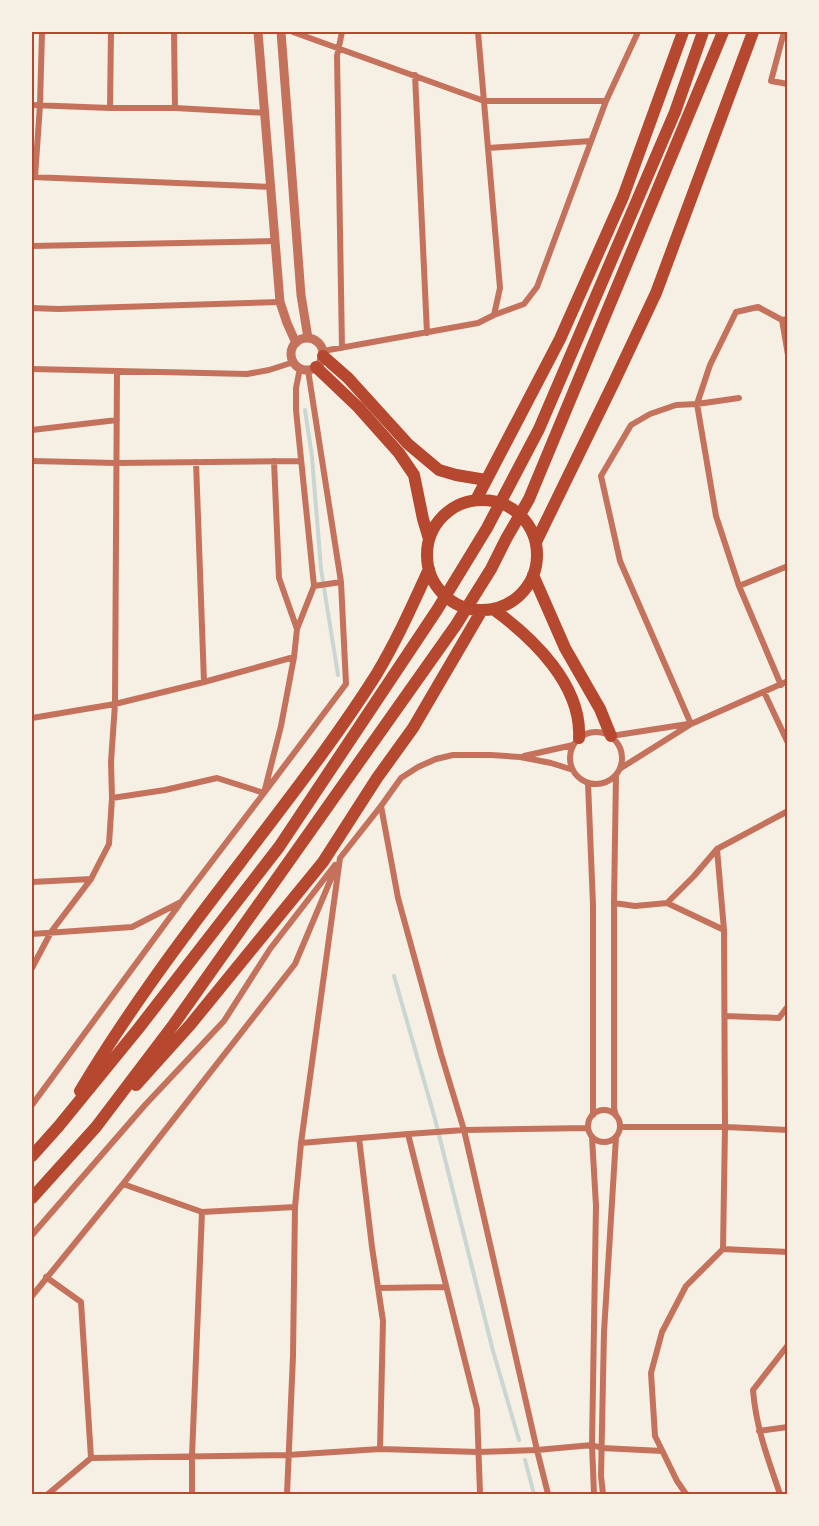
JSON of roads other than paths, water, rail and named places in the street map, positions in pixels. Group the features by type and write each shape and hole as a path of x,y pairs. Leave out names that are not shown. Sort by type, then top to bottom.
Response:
{"highway":[{"path":"476,500 560,339 618,208 683,32"},
{"path":"32,1156 146,1020 279,847 437,610 487,528 539,429 675,112 703,32"},
{"path":"96,1126 181,1014 456,625 490,569 529,499 723,32"},
{"path":"536,542 656,293 753,32"},
{"path":"323,353 408,444 439,470 486,480"},
{"path":"305,367 358,407 399,453 414,475 429,539"},
{"path":"32,1198 190,1025 323,862 377,778 413,728 487,610 506,604 518,597 527,587 537,559 536,542 530,528 520,515 507,506 492,501 476,500 460,504 447,512 436,524 429,539 427,554 434,582 443,594 454,602 467,608 487,610 514,624 541,651 563,681 574,704 578,723 576,742"},
{"path":"58,1127 110,1041 144,992 328,746 376,674 406,622 429,569"},
{"path":"533,575 565,648 600,709 611,736"}],"street":[{"path":"42,32 40,105 33,177 272,187"},
{"path":"110,108 111,32"},
{"path":"174,32 175,108"},
{"path":"258,32 280,302 296,343"},
{"path":"281,32 301,295 308,338"},
{"path":"293,32 484,101 606,102"},
{"path":"342,32 338,56 342,348"},
{"path":"478,32 500,288 494,315"},
{"path":"323,353 478,323 524,304 537,287 606,102 638,32"},
{"path":"784,32 771,81 788,84"},
{"path":"415,75 428,333"},
{"path":"32,105 175,108 266,113"},
{"path":"488,148 591,141"},
{"path":"32,246 275,241"},
{"path":"32,308 280,302"},
{"path":"781,685 739,586 716,516 697,404 710,365 736,312 758,307 784,319 788,356"},
{"path":"32,369 247,374 305,367 321,363 323,353 320,345 315,340 302,339 292,349 292,356 305,367 341,582 346,684 181,902 32,1105"},
{"path":"264,793 281,726 297,629 314,585 296,410 297,388 305,367"},
{"path":"32,968 51,932 91,879 109,844 115,704 117,371"},
{"path":"691,724 620,561 601,476 631,425 650,414 676,405 739,398"},
{"path":"32,430 117,420"},
{"path":"32,461 116,463 301,461"},
{"path":"274,461 279,578 297,629"},
{"path":"196,462 204,682"},
{"path":"739,586 788,566"},
{"path":"314,585 341,582"},
{"path":"32,718 115,704 294,657"},
{"path":"621,768 622,750 618,742 603,733 586,734 576,742 570,753 573,770 582,780 588,783 604,784 611,780 621,768 691,724 788,681"},
{"path":"764,692 788,743"},
{"path":"611,736 691,724"},
{"path":"520,757 576,742"},
{"path":"32,1235 145,1105 224,1021 270,949 401,778 436,759 473,754 520,757 573,770"},
{"path":"603,1494 604,1332 616,1137 620,1127 614,1108 616,775"},
{"path":"112,798 165,790 217,778 264,793"},
{"path":"588,783 593,905 593,1115 588,1128 592,1137 596,1206 592,1445 594,1494"},
{"path":"381,806 398,898 464,1130 548,1494"},
{"path":"668,903 717,849 788,811"},
{"path":"686,1494 677,1481 655,1436 651,1373 662,1332 686,1286 723,1249 726,1127 724,930 717,849"},
{"path":"288,1494 295,1207 301,1143 340,858"},
{"path":"32,1296 295,964 340,858"},
{"path":"32,882 91,879"},
{"path":"32,934 132,927 181,902"},
{"path":"614,903 635,906 668,903 724,930"},
{"path":"725,1016 779,1018 788,1006"},
{"path":"593,1115 607,1111 616,1116"},
{"path":"620,1127 726,1127 788,1130"},
{"path":"301,1143 464,1130 588,1128"},
{"path":"408,1134 477,1409 480,1494"},
{"path":"592,1137 601,1142 616,1137"},
{"path":"360,1138 383,1321 380,1449"},
{"path":"123,1184 202,1212 295,1207"},
{"path":"192,1494 202,1212"},
{"path":"723,1249 788,1252"},
{"path":"46,1277 81,1302 91,1458"},
{"path":"378,1288 446,1287"},
{"path":"780,1494 759,1431 753,1390 788,1345"},
{"path":"759,1431 788,1427"},
{"path":"48,1494 91,1458 288,1455 380,1449 478,1452 592,1445 602,1448 662,1451"}],"waterway":[{"path":"305,410 312,457 321,569 338,675"},
{"path":"394,976 435,1119 493,1351 519,1440"},
{"path":"525,1460 534,1494"}]}
